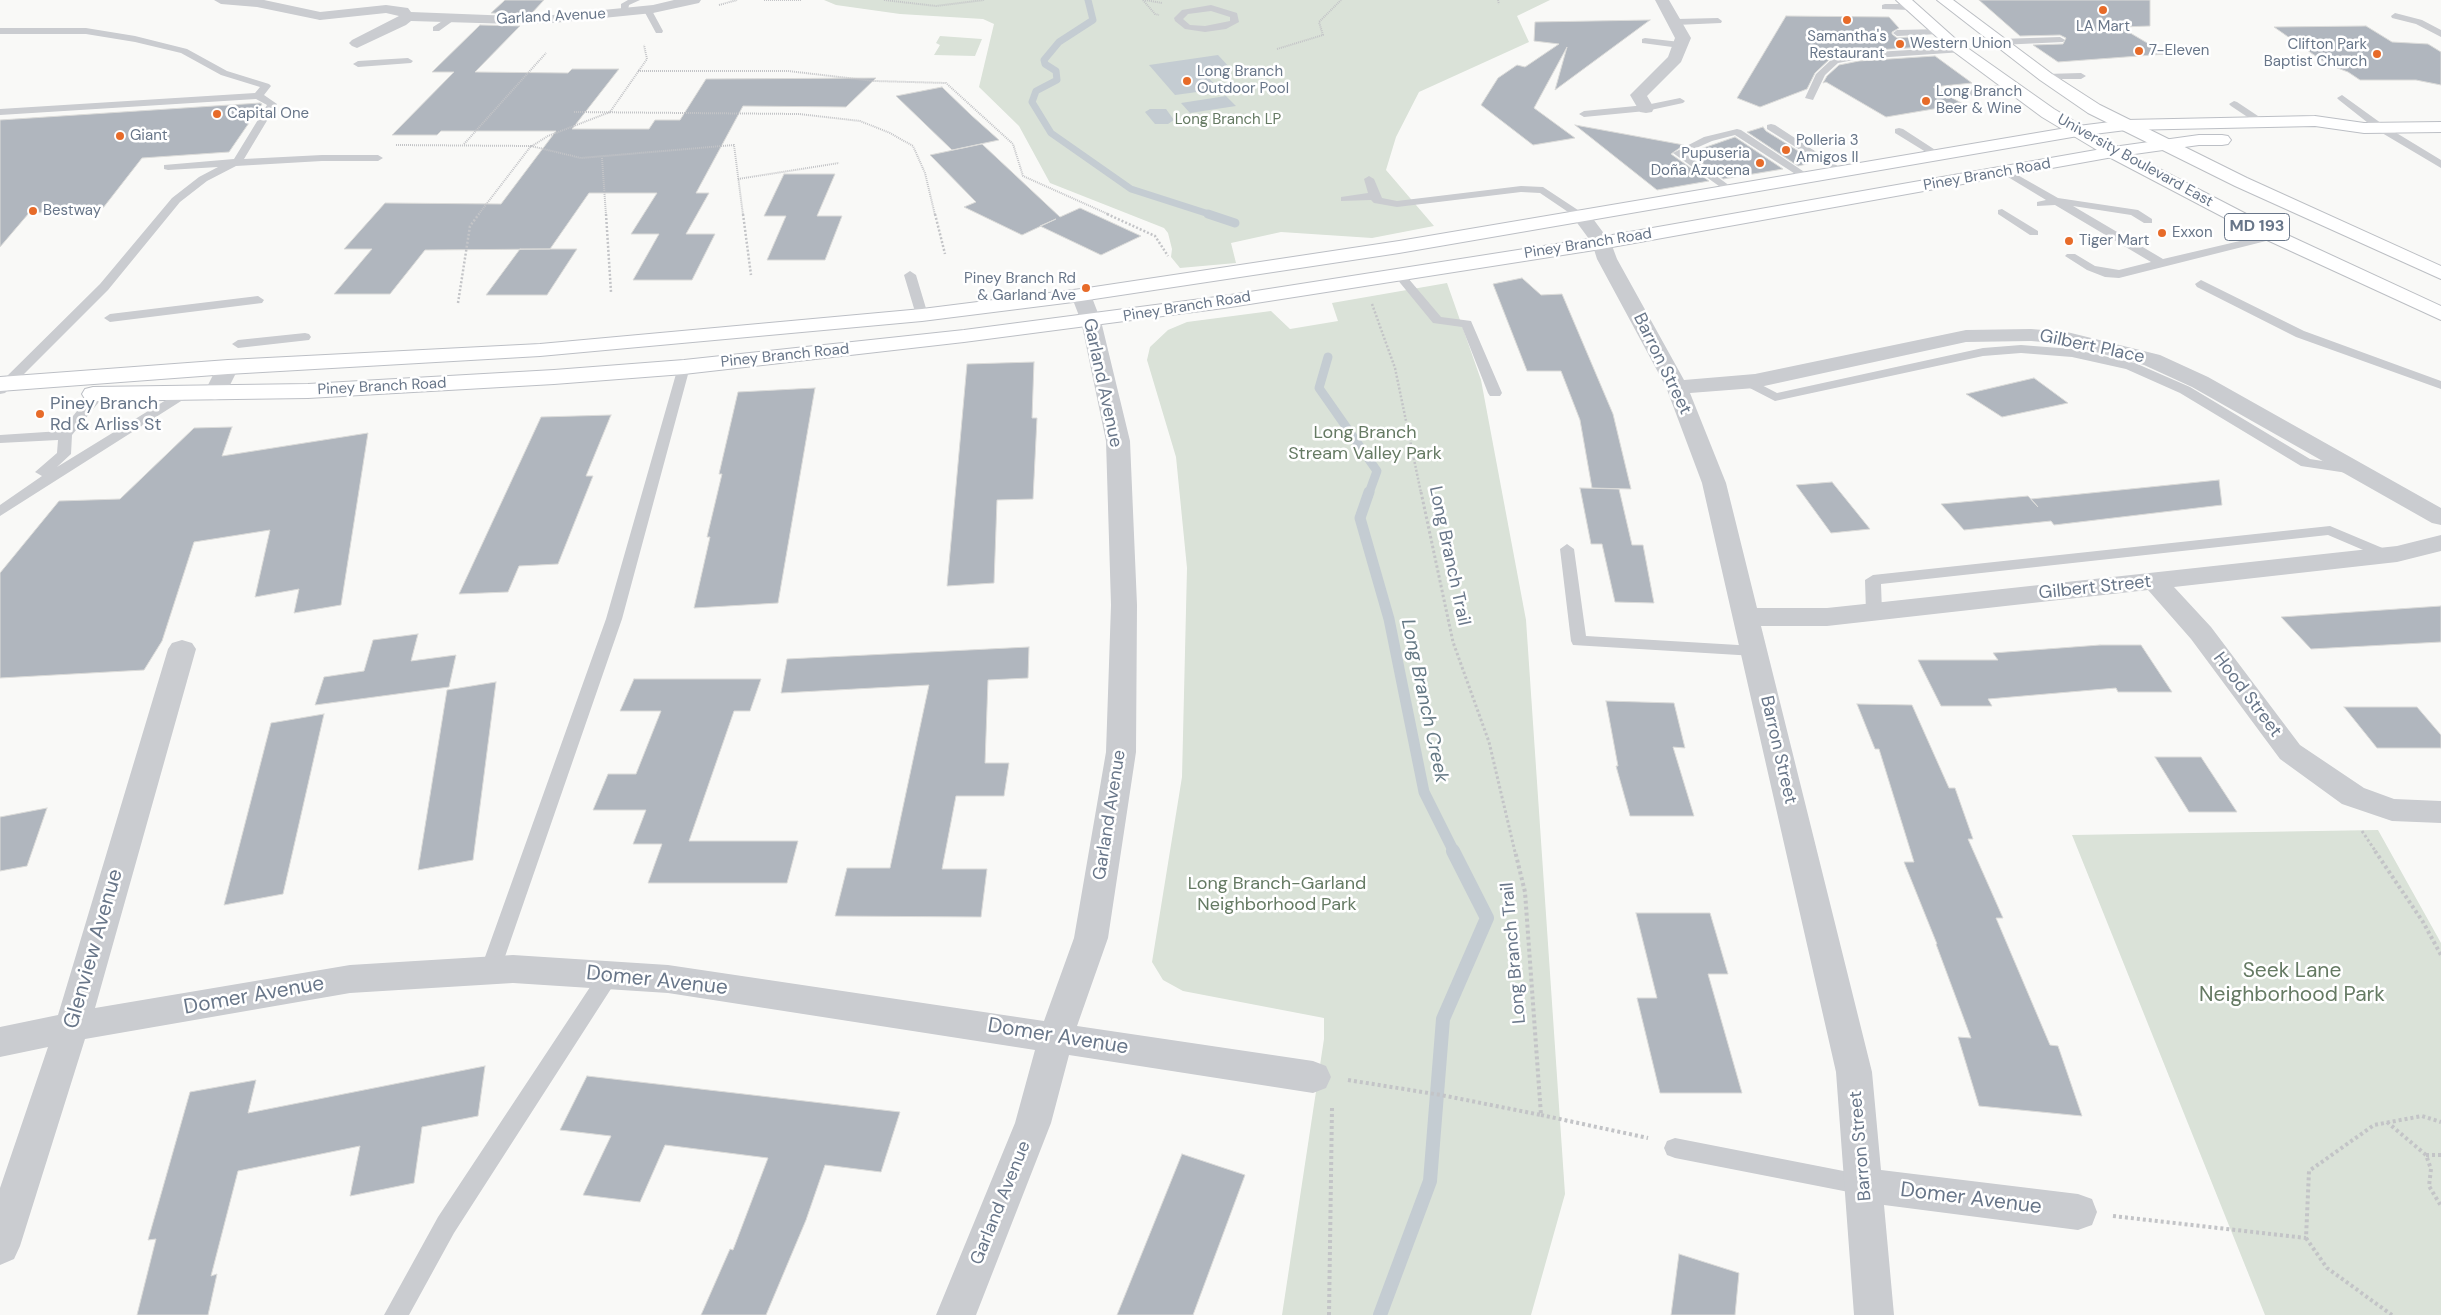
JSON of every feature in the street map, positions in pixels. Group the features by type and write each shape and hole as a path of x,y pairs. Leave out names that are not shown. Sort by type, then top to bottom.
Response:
{"main road":[{"name":"University Boulevard East","path":"1944,0 2046,77 2094,109 2163,145 2441,273"},
{"name":"University Boulevard East","path":"1907,4 1960,50 2010,86 2113,152 2274,236 2441,314"},
{"name":"Piney Branch Road","path":"2,388 228,367 540,350 922,315 1086,308 1220,276 2078,131 2126,125 2315,121 2364,128 2441,127"},
{"name":"Piney Branch Road","path":"2316,138 2338,138 2364,128"},
{"name":"Piney Branch Road","path":"2,388 98,394 215,393 377,388 684,367 1086,308 1353,280 1601,243 2113,152 2199,140 2235,140"}],"street":[{"path":"221,0 257,3 320,16 386,10 412,0"},
{"name":"Garland Avenue","path":"386,10 403,11 407,16 545,20 624,13 642,5 694,0"},
{"path":"1646,108 1638,95 1675,59 1683,38 1676,22 1662,0"},
{"path":"357,44 401,22 407,16"},
{"name":"Barron Street","path":"1581,216 1601,243 1607,259 1677,387 1714,483 1854,1072 1874,1315"},
{"name":"Garland Avenue","path":"956,1315 1034,1123 1056,1037 1091,938 1121,752 1124,605 1118,441 1086,308"},
{"name":"Gilbert Place","path":"1677,387 1744,382 1966,336 2031,334 2067,338 2152,360 2192,386 2356,470 2441,518"},
{"path":"215,393 228,367"},
{"name":"Gilbert Street","path":"1746,617 1827,617 1874,612 2388,555 2441,543"},
{"name":"Hood Street","path":"2154,582 2201,633 2290,752 2353,796 2392,810 2441,812"},
{"name":"Glenview Avenue","path":"0,1246 72,1027 182,649"},
{"name":"Domer Avenue","path":"0,1042 72,1027 350,979 513,969 668,979 1056,1037 1330,1086"},
{"name":"Domer Avenue","path":"1864,1185 2078,1212"}],"lane":[{"path":"1885,7 1907,4"},
{"path":"642,5 659,31"},
{"path":"1223,28 1235,22 1236,18 1234,15 1221,9 1192,10 1185,12 1178,18 1182,24 1188,27 1205,29 1223,28 1235,32"},
{"path":"2395,16 2419,22 2441,34"},
{"path":"436,29 453,18"},
{"path":"1676,22 1718,22"},
{"path":"0,31 86,32 135,39 184,51 224,74 266,86 258,96"},
{"path":"1897,33 1939,32"},
{"path":"2000,42 2060,40"},
{"path":"1645,41 1680,44"},
{"path":"1810,98 1821,74 1835,61 1858,56 1960,50"},
{"path":"358,64 408,61"},
{"path":"2046,77 2081,76"},
{"path":"1969,93 2010,86"},
{"path":"0,112 258,96 272,104 238,161 203,180 176,200 104,287 2,388"},
{"path":"2342,98 2381,128 2441,164"},
{"path":"1584,114 1646,108 1680,101"},
{"path":"2234,104 2262,122"},
{"path":"1771,127 1842,172"},
{"path":"1730,191 1678,153 1708,139 1737,132 1807,177"},
{"path":"1899,132 1938,155"},
{"path":"168,167 238,161 378,158"},
{"path":"2007,172 2161,263"},
{"path":"1369,179 1374,196 1378,201 1397,204 1522,189 1543,190 1581,216"},
{"path":"1346,199 1374,196"},
{"path":"2041,204 2058,201 2134,212 2148,221"},
{"path":"2002,212 2034,233"},
{"path":"2071,256 2091,268 2105,273 2119,274 2274,236"},
{"path":"2187,243 2204,253"},
{"path":"1398,273 1437,320 1467,324 1495,393"},
{"path":"910,275 922,315"},
{"path":"2201,284 2300,334 2441,385"},
{"path":"110,318 258,300"},
{"path":"1966,336 1983,352"},
{"path":"238,344 305,337"},
{"path":"1744,382 1774,397 1983,352 2021,348 2072,353 2130,366 2192,386"},
{"path":"490,971 614,619 684,367"},
{"path":"1,511 40,484 184,393"},
{"path":"1,511 64,454 65,435 98,394"},
{"path":"0,439 65,435"},
{"path":"1874,612 1873,580 2330,530 2388,555"},
{"path":"1567,549 1579,641 1755,651"},
{"path":"396,1315 446,1225 609,976"},
{"path":"1675,1148 1864,1185"}],"path":[{"path":"764,0 801,0"},
{"path":"884,0 936,6 984,0"},
{"path":"1277,49 1323,35 1319,22 1341,0"},
{"path":"1498,0 1499,4"},
{"path":"458,303 470,226 532,146 548,136 610,112 647,59 644,44"},
{"path":"463,145 546,54"},
{"path":"638,71 788,70 874,81 946,83 1014,144 1023,176 1155,236 1169,259"},
{"path":"574,112 800,114 860,121 890,133 913,146 925,173 945,254"},
{"path":"390,145 532,146 581,158 602,158 734,145 751,275"},
{"path":"602,158 611,292"},
{"path":"738,180 839,163"},
{"name":"Long Branch Trail","path":"1353,280 1372,305 1395,368 1453,642 1489,742 1525,892 1541,1115"},
{"path":"2353,796 2362,832 2423,922 2441,954"},
{"path":"1329,1315 1330,1086 1349,1080 1440,1095 1647,1137 1675,1148"},
{"path":"2392,1315 2327,1268 2306,1238 2309,1171 2374,1125 2422,1116 2441,1122"},
{"path":"2387,1122 2426,1155 2431,1169 2429,1186 2441,1206"},
{"path":"2426,1155 2441,1155"},
{"path":"2078,1212 2306,1238"}],"green space":[{"name":"Long Branch LP","path":"824,0 1550,0 1517,16 1529,42 1419,92 1396,137 1386,170 1434,226 1372,238 1281,232 1231,243 1236,263 1180,268 1171,257 1172,249 1168,233 1164,228 1050,183 1019,126 979,87 994,24 983,19 900,14 836,5"},
{"path":"940,36 982,39 975,56 934,55 940,45 936,43"},
{"name":"Long Branch Stream Valley Park","path":"1447,283 1481,380 1526,620 1565,1194 1531,1315 1282,1315 1324,1039 1324,1018 1183,991 1163,980 1152,962 1182,777 1187,568 1176,457 1147,360 1150,347 1168,330 1187,322 1271,311 1290,329 1338,321 1332,303"},
{"name":"Seek Lane Neighborhood Park","path":"2378,830 2441,943 2441,1315 2265,1315 2072,835"}],"shaded area":[{"name":"Long Branch Outdoor Pool","path":"1218,55 1232,70 1205,74 1219,89 1175,95 1149,65"},
{"path":"1226,96 1236,106 1190,113 1181,103"},
{"path":"1150,109 1166,109 1174,120 1168,124 1155,124 1145,112"}],"building":[{"path":"505,0 544,0 531,14 491,13"},
{"path":"1979,0 2150,0 2150,26 2120,27 2166,54 2058,62 2033,45 2063,44 2066,38 2060,35 2020,36"},
{"path":"1786,16 1889,17 1899,28 1892,32 1892,34 1897,38 1910,37 1924,47 1859,51 1832,57 1815,73 1807,89 1760,107 1737,98"},
{"path":"1650,20 1555,90 1567,47 1534,108 1575,138 1533,145 1481,105 1498,78 1517,65 1525,67 1559,44 1534,41 1535,22"},
{"path":"480,25 520,26 475,72 568,73 572,69 619,69 572,129 649,129 655,120 680,120 706,79 876,78 846,107 743,106 696,193 709,193 686,234 715,234 692,280 633,280 659,234 631,234 657,193 589,193 550,249 425,250 390,294 334,294 372,249 344,249 385,203 501,204 556,131 441,131 437,135 392,135 454,72 432,72"},
{"name":"Clifton Park Baptist Church","path":"2366,26 2392,42 2428,44 2441,52 2441,85 2416,80 2360,80 2348,72 2327,64 2274,27"},
{"path":"1935,56 1972,83 1933,87 1963,104 1886,117 1826,82 1823,83 1827,76 1839,65 1859,61"},
{"path":"942,87 999,140 952,150 896,96"},
{"name":"Giant","path":"262,104 229,152 142,158 103,208 29,213 0,247 0,120"},
{"path":"1575,125 1684,145 1671,154 1709,181 1657,190"},
{"name":"Polleria 3 Amigos II","path":"1763,127 1766,131 1816,162 1798,166 1747,132"},
{"path":"1735,137 1783,169 1723,179 1689,153"},
{"path":"982,144 1060,217 1080,208 1141,236 1101,255 1041,226 1022,235 964,207 976,202 930,155"},
{"path":"784,174 835,174 817,216 842,216 825,260 767,260 786,216 764,216"},
{"path":"520,249 577,249 547,295 486,295"},
{"path":"1522,278 1541,295 1562,294 1613,414 1631,489 1592,488 1580,420 1561,371 1527,371 1493,284"},
{"path":"1034,362 1032,418 1037,418 1033,499 997,500 994,583 947,586 967,364"},
{"path":"2034,378 2068,403 2002,417 1966,394"},
{"path":"815,388 778,603 694,608 710,537 707,537 722,474 719,474 738,392"},
{"path":"611,415 586,476 593,476 558,564 519,566 508,592 459,594 541,417"},
{"path":"232,427 222,456 368,433 341,605 294,613 299,589 255,597 270,530 194,542 162,641 144,670 0,678 0,573 59,501 120,499 194,428"},
{"path":"2219,480 2222,505 2054,525 2051,521 1964,530 1941,504 2028,496 2038,507 2031,499"},
{"path":"1832,482 1870,529 1831,533 1796,485"},
{"path":"1580,488 1619,489 1632,545 1643,545 1654,603 1615,602 1602,544 1591,544"},
{"path":"2441,606 2441,642 2311,649 2281,617"},
{"path":"418,634 411,661 456,655 449,687 315,705 324,677 364,671 373,640"},
{"path":"2100,645 2141,645 2172,692 2118,692 2116,688 1988,699 1992,706 1941,706 1918,660 1998,660 1993,653"},
{"path":"1029,647 1028,678 988,680 985,763 1009,763 1004,796 956,796 942,869 987,869 981,917 835,916 847,868 890,868 929,685 781,693 787,659"},
{"path":"634,679 761,679 750,711 734,711 689,841 798,841 787,883 648,883 662,844 633,844 646,810 593,810 608,774 636,774 661,711 620,711"},
{"path":"496,682 473,860 418,870 447,690"},
{"path":"1606,701 1674,703 1685,748 1673,747 1694,816 1630,816 1616,766 1618,766"},
{"path":"1857,704 1912,705 1949,788 1955,788 1973,839 1968,839 2003,918 1996,918 2050,1045 2058,1046 2082,1116 1979,1106 1958,1037 1971,1038 1937,944 1904,862 1914,862 1879,749 1875,749"},
{"path":"2344,707 2417,707 2441,735 2441,748 2377,748"},
{"path":"324,714 283,894 224,905 271,723"},
{"path":"2155,757 2201,757 2237,812 2189,812"},
{"path":"47,808 27,866 0,871 0,817"},
{"path":"1636,913 1710,913 1728,974 1708,974 1742,1093 1660,1093 1637,998 1657,998"},
{"path":"485,1066 478,1116 422,1127 414,1183 350,1196 360,1146 238,1171 211,1276 217,1274 208,1315 137,1315 156,1239 148,1240 190,1092 256,1080 248,1113"},
{"path":"587,1076 900,1112 881,1172 825,1165 806,1220 766,1315 701,1315 730,1249 733,1250 768,1158 665,1145 640,1202 583,1195 611,1136 560,1130"},
{"path":"1182,1154 1245,1175 1193,1315 1117,1315"},
{"path":"1679,1254 1739,1273 1735,1315 1671,1315"}],"waterway":[{"name":"Long Branch Creek","path":"1088,0 1093,20 1059,42 1044,60 1045,64 1056,71 1057,80 1036,91 1032,102 1051,133 1131,189 1212,215"},
{"name":"Long Branch Creek","path":"1208,214 1235,223"},
{"name":"Long Branch Creek","path":"1328,357 1319,388 1377,471 1369,493"},
{"name":"Long Branch Creek","path":"1369,492 1360,518 1389,619 1424,792 1454,852"},
{"name":"Long Branch Creek","path":"1380,1315 1430,1181 1443,1019 1487,918 1453,851"}],"place":[{"name":"LA Mart","path":"2103,10"},
{"name":"Samantha's Restaurant","path":"1847,20"},
{"name":"Western Union","path":"1900,44"},
{"name":"7-Eleven","path":"2139,51"},
{"name":"Clifton Park Baptist Church","path":"2377,54"},
{"name":"Long Branch Outdoor Pool","path":"1187,81"},
{"name":"Long Branch Beer & Wine","path":"1926,101"},
{"name":"Capital One","path":"217,114"},
{"name":"Giant","path":"120,136"},
{"name":"Polleria 3 Amigos II","path":"1786,150"},
{"name":"Pupuseria Doña Azucena","path":"1760,163"},
{"name":"Bestway","path":"33,211"},
{"name":"Exxon","path":"2162,233"},
{"name":"Tiger Mart","path":"2069,241"},
{"name":"Piney Branch Rd & Garland Ave","path":"1086,288"},
{"name":"Piney Branch Rd & Arliss St","path":"40,414"}],"park label":[{"name":"Long Branch-Garland Neighborhood Park","path":"1277,894"}]}
